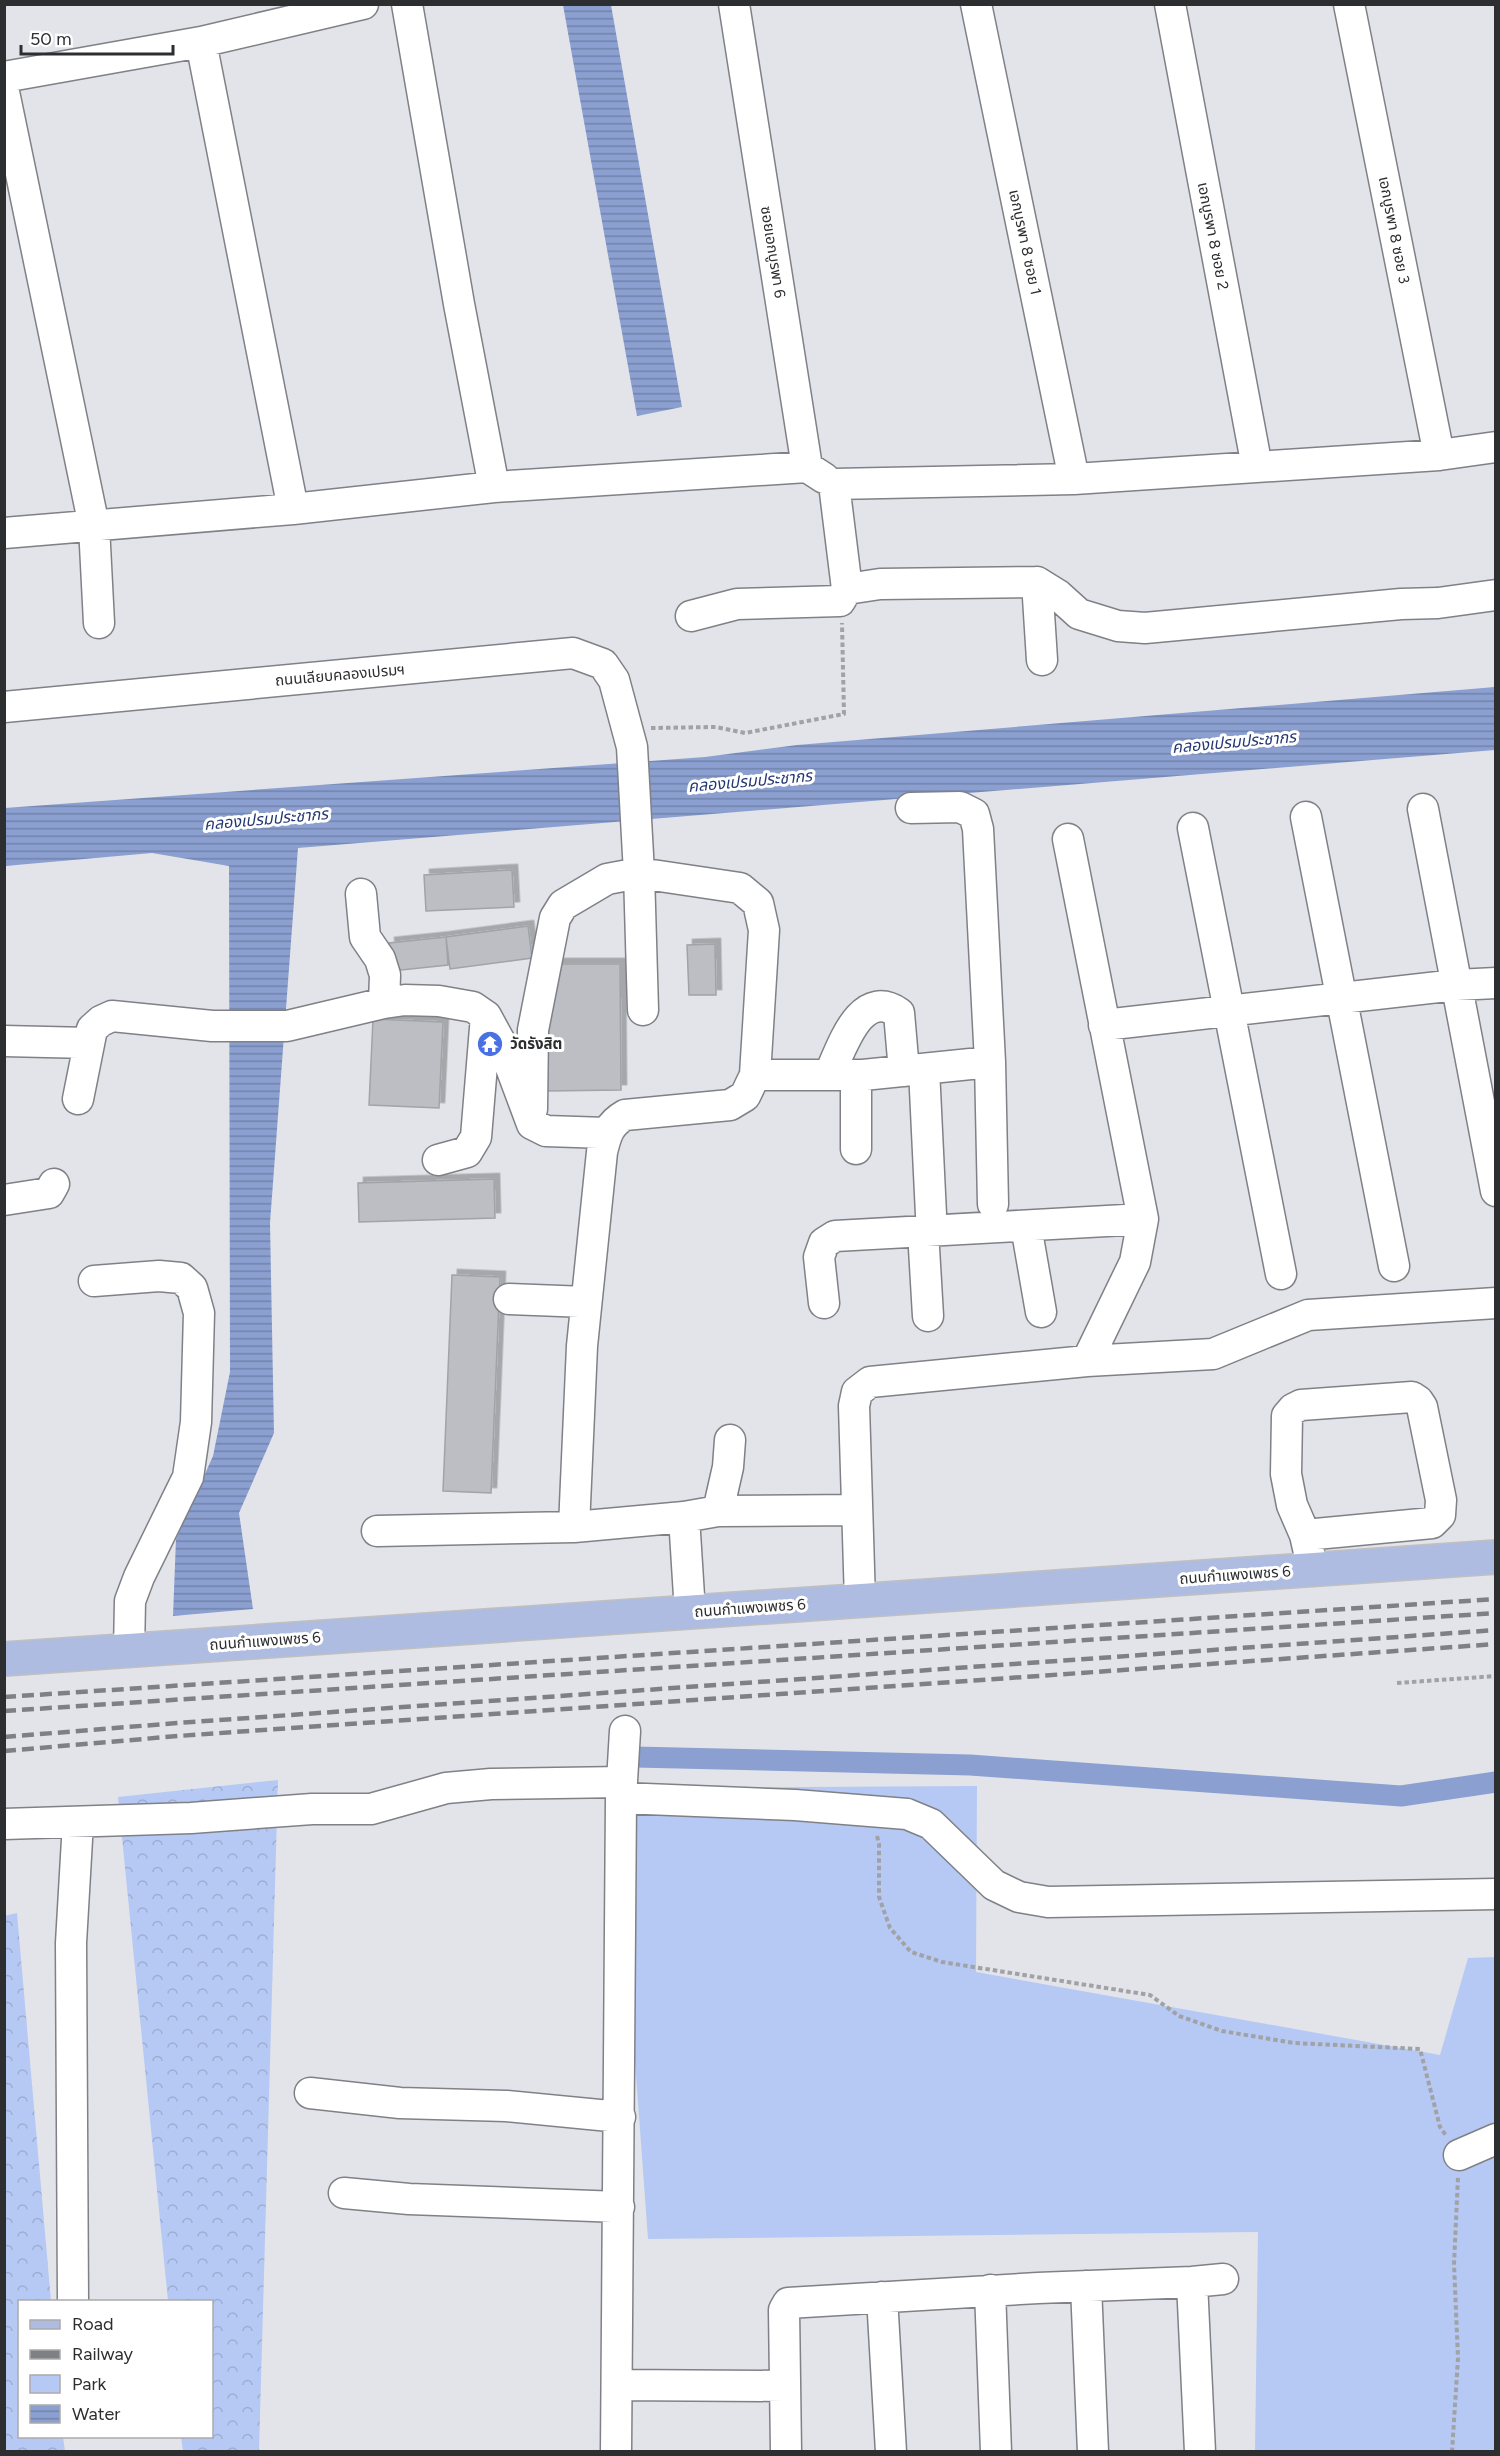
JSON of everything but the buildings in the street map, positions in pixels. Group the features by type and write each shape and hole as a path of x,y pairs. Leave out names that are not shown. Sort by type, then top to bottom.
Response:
{"main road":[{"name":"ถนนกำแพงเพชร 6","path":"4,1659 1496,1557"}],"street":[{"path":"4,77 201,42 254,17 363,4"},
{"path":"407,4 459,304 494,487"},
{"name":"ซอยเอกบูรพา 6","path":"734,4 807,467"},
{"name":"เอกบูรพา 8 ซอย 1","path":"976,4 1074,479"},
{"name":"เอกบูรพา 8 ซอย 2","path":"1170,4 1257,467"},
{"name":"เอกบูรพา 8 ซอย 3","path":"1349,4 1439,454"},
{"path":"201,42 293,509"},
{"path":"4,92 94,526 99,623"},
{"path":"4,533 293,509 494,487 807,467 834,484 1074,479 1439,454 1496,447"},
{"path":"834,484 844,595"},
{"path":"1037,582 1042,660"},
{"path":"691,616 737,604 844,595 880,584 1037,582 1058,595 1079,614 1118,626 1145,628 1401,604 1438,603 1496,595"},
{"name":"ถนนเลียบคลองเปรมฯ","path":"4,706 573,653 603,664 614,680 630,738 638,860 643,1010"},
{"path":"911,808 960,807 974,814 978,829 990,1062 993,1204"},
{"path":"1423,809 1496,1191"},
{"path":"1306,817 1394,1266"},
{"path":"1193,828 1281,1275"},
{"path":"1068,839 1143,1219 1135,1262 1087,1361"},
{"path":"532,1124 533,1030 555,918 563,905 638,860 740,888 758,903 764,930 755,1075 745,1096 730,1105 625,1115 614,1121 606,1133 586,1302 574,1527"},
{"path":"361,894 365,937 380,959 385,975 384,1003"},
{"path":"1104,1025 1456,985 1496,983"},
{"path":"78,1099 92,1029 101,1021 128,1006 212,1026 287,1026 384,1003 405,1000 438,1001 473,1007 486,1016 504,1049 532,1124 546,1131 606,1133"},
{"path":"856,1149 842,1075 861,1014 878,1005 890,1006 899,1013 914,1070 927,1223 928,1316"},
{"path":"438,1161 467,1152 476,1137 486,1016"},
{"path":"4,1041 89,1043"},
{"path":"755,1075 842,1075 990,1062"},
{"path":"4,1200 49,1193 54,1184"},
{"path":"824,1303 819,1257 824,1243 835,1236 927,1223 1026,1226 1143,1219"},
{"path":"1026,1226 1041,1312"},
{"path":"94,1281 159,1276 181,1278 192,1288 199,1313 196,1422 188,1478 139,1577 130,1601 129,1651"},
{"path":"509,1299 586,1302"},
{"path":"860,1601 854,1406 857,1392 870,1382 1087,1361 1213,1354 1247,1342 1308,1315 1496,1303"},
{"path":"1305,1535 1432,1523 1440,1515 1441,1500 1422,1407 1418,1401 1412,1397 1301,1405 1287,1416 1286,1474 1292,1504 1305,1535 1313,1570"},
{"path":"718,1511 728,1467 730,1440"},
{"path":"377,1531 574,1527 684,1517 718,1511 856,1510"},
{"path":"684,1517 690,1612"},
{"path":"616,2451 621,1790 625,1731"},
{"path":"4,1824 191,1818 312,1809 371,1809 446,1788 491,1784 621,1790 907,1814 931,1824 994,1886 1019,1897 1048,1902 1496,1894"},
{"path":"73,2300 70,1954 78,1822"},
{"path":"310,2093 400,2103 506,2106 620,2117"},
{"path":"1459,2155 1496,2139"},
{"path":"344,2193 409,2199 619,2207"},
{"path":"786,2451 783,2386 784,2310 788,2303 990,2290 1223,2279"},
{"path":"1192,2282 1200,2451"},
{"path":"1086,2286 1093,2451"},
{"path":"990,2290 996,2451"},
{"path":"882,2296 891,2451"},
{"path":"617,2385 783,2386"}],"path":[{"path":"630,738 697,726 745,733 843,714 844,595"},
{"path":"1397,1683 1496,1676"},
{"path":"870,1811 879,1844 879,1897 890,1928 911,1952 942,1962 1150,1995 1179,2016 1222,2031 1294,2043 1420,2049 1440,2127 1459,2155 1454,2264 1458,2358 1452,2451"}],"green space":[{"path":"278,1780 259,2451 183,2451 181,2438 213,2438 213,2300 168,2300 118,1797"},
{"path":"977,1786 976,1972 1440,2055 1468,1958 1495,1957 1495,2451 1255,2451 1258,2232 648,2239 615,1788"},
{"path":"17,1913 51,2300 18,2300 18,2438 63,2438 65,2451 5,2451 4,1916"}],"water":[{"path":"563,5 611,5 682,407 637,416"},
{"name":"คลองเปรมประชากร","path":"1495,687 1495,750 298,848 270,1223 274,1433 239,1513 253,1609 173,1616 176,1539 213,1456 230,1372 229,866 152,853 5,866 5,808 705,757 797,745"}],"waterway":[{"path":"635,1757 970,1765 1401,1796 1496,1782"}],"railway":[{"path":"4,1697 1496,1599"},
{"path":"4,1711 1496,1613"},
{"path":"4,1737 1496,1630"},
{"path":"4,1751 178,1736 1496,1644"}],"place":[{"name":"วัดรังสิต","path":"490,1044"}]}
